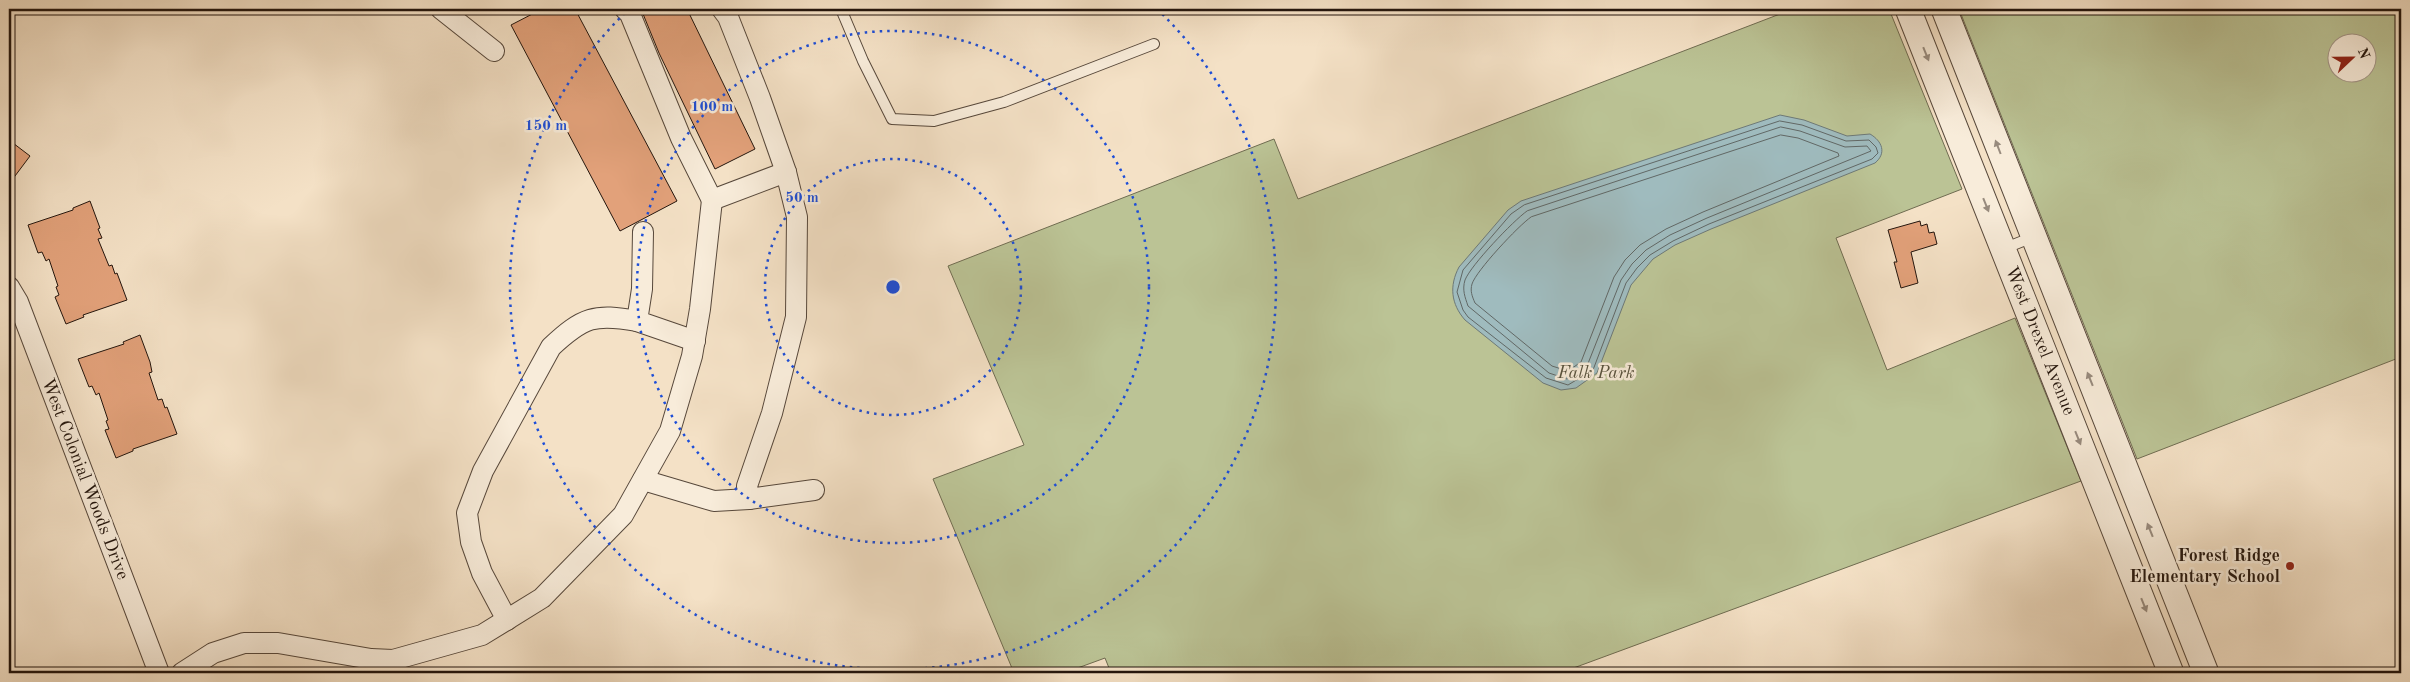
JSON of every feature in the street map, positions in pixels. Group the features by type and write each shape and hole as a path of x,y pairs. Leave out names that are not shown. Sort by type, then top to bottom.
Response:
{"street":[{"path":"441,9 494,51"},
{"path":"182,673 213,653 244,644 278,643 371,659 393,660 482,635 542,598 623,515 670,430 695,341 712,200 681,138 630,14 625,9"},
{"path":"722,9 728,16 760,98 786,172 797,217 796,317 772,413 748,486 749,499"},
{"name":"West Drexel Avenue","path":"1908,9 2171,673"},
{"name":"West Drexel Avenue","path":"1944,9 2206,673"},
{"path":"712,200 786,172"},
{"path":"637,321 642,289 643,232"},
{"name":"West Colonial Woods Drive","path":"9,287 18,302 159,673"},
{"path":"507,620 482,573 471,542 467,513 483,471 552,347 568,331 585,321 608,316 637,321 695,341"},
{"path":"643,480 714,501 749,499 814,490"}],"lane":[{"path":"842,9 863,61 892,119 934,121 1004,102 1154,44"},
{"path":"2003,249 2033,237"}],"green space":[{"name":"Falk Park","path":"1793,9 1889,9 1962,189 1836,238 1887,370 2015,318 2081,481 1560,673 1111,673 1105,658 1064,673 1014,673 933,479 1024,445 948,266 1274,139 1298,199"},
{"path":"1959,9 2401,9 2401,357 2137,459"}],"water":[{"path":"1780,115 1804,120 1847,136 1870,134 1878,140 1882,151 1881,155 1875,163 1711,229 1675,245 1653,259 1631,285 1597,373 1576,388 1561,390 1543,383 1460,314 1453,295 1454,281 1459,267 1508,210 1521,201"}],"building":[{"path":"542,9 575,9 677,201 620,231 511,25"},
{"path":"641,9 687,9 755,149 715,169 659,53"},
{"path":"9,140 30,156 9,184"},
{"path":"90,201 100,228 98,229 102,238 98,239 109,266 112,265 115,274 117,273 127,300 83,315 84,317 66,324 55,297 59,295 56,287 58,286 49,259 46,261 42,252 38,253 28,225 73,210 73,208"},
{"path":"1920,221 1921,226 1927,224 1929,233 1934,232 1937,244 1911,252 1918,283 1901,288 1894,262 1897,262 1888,230"},
{"path":"140,335 150,362 152,372 149,373 158,400 162,399 165,408 167,407 177,434 133,449 133,451 116,458 105,430 109,429 106,421 108,420 99,393 96,395 92,386 89,387 78,359 124,344 123,342"}],"place":[{"name":"Forest Ridge Elementary School","path":"2290,566"}]}
